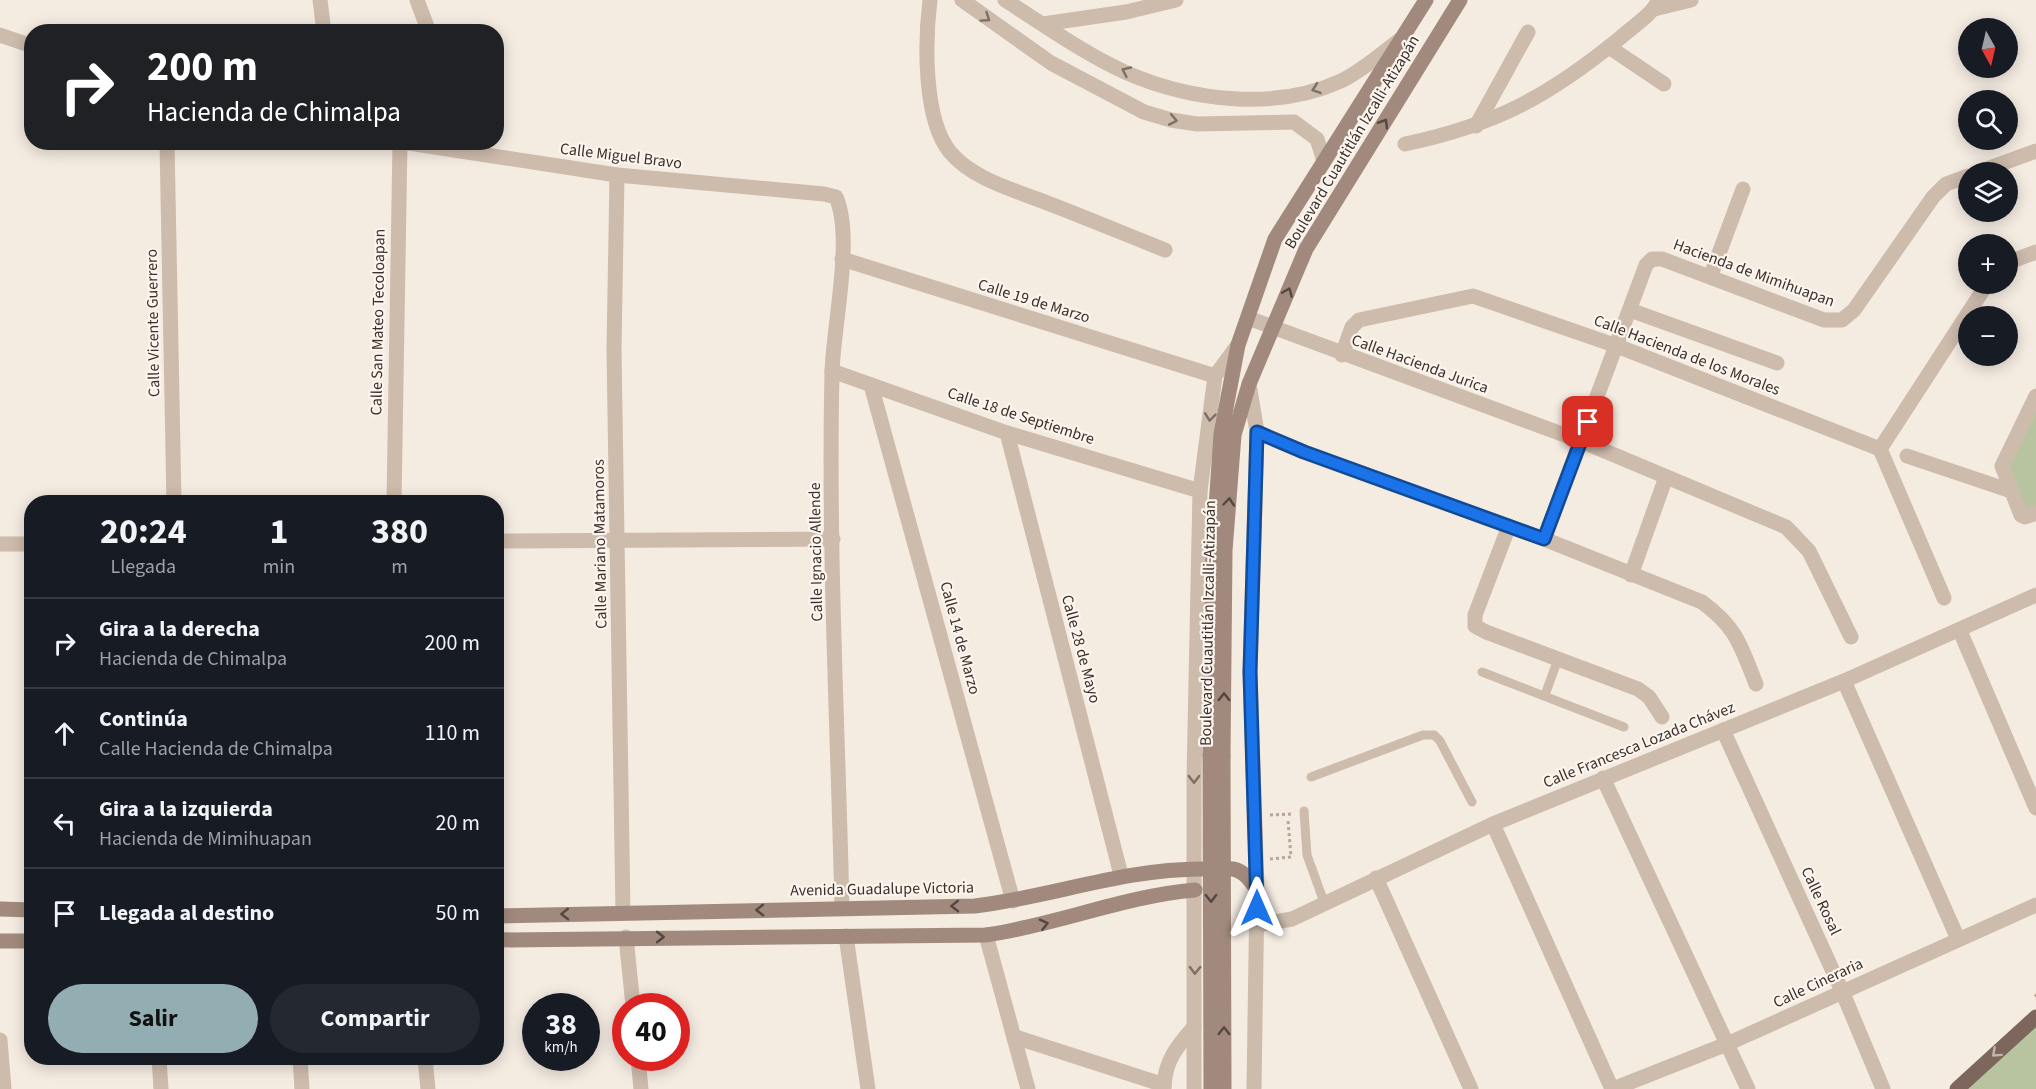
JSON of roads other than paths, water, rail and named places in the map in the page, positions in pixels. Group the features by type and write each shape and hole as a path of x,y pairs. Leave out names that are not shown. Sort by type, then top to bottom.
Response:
{"main road":[{"name":"Boulevard Cuautitlán Izcalli-Atizapán","path":"1211,1089 1210,755 1213,551 1238,345 1275,239 1426,0"},
{"name":"Boulevard Cuautitlán Izcalli-Atizapán","path":"1224,1089 1225,551 1228,435 1306,249 1460,0"},
{"name":"Avenida Guadalupe Victoria","path":"504,916 975,906 1013,901 1121,875 1195,869 1234,870 1251,881 1257,890"},
{"path":"504,940 986,934 1023,929 1152,895 1195,890"},
{"path":"0,909 24,910"},
{"path":"0,941 24,941"},
{"path":"1956,1089 2036,1017"}],"street":[{"path":"320,0 323,24"},
{"path":"417,0 426,24"},
{"path":"930,0 927,65 932,104 939,132 950,152 990,180 1165,250"},
{"path":"962,0 1051,63 1144,112 1171,120 1197,124 1294,122 1317,139 1324,161"},
{"path":"1005,0 1126,72 1166,87 1240,99 1296,96 1342,80 1402,39"},
{"path":"1042,24 1126,12 1176,0"},
{"path":"1405,144 1476,126 1544,93 1609,47 1656,5 1691,0"},
{"path":"1476,126 1528,32"},
{"path":"0,35 24,43"},
{"path":"1609,47 1664,84"},
{"name":"Calle Vicente Guerrero","path":"167,150 174,495"},
{"name":"Calle San Mateo Tecoloapan","path":"394,495 401,150"},
{"name":"Calle Miguel Bravo","path":"477,150 617,175 836,197"},
{"path":"2006,162 2036,151"},
{"name":"Calle Mariano Matamoros","path":"617,175 614,350 623,913"},
{"name":"Hacienda de Mimihuapan","path":"1544,539 1646,265 1652,259 1662,259 1711,275 1824,320 1842,320 1854,310 1933,197 1946,184 1958,180"},
{"path":"1711,275 1743,189"},
{"name":"Calle Ignacio Allende","path":"836,197 840,207 843,259 832,371 833,539 842,908"},
{"path":"2018,259 2036,252"},
{"name":"Calle 19 de Marzo","path":"843,259 1215,376"},
{"path":"1944,598 1880,449 1981,294"},
{"name":"Calle Hacienda de los Morales","path":"1342,355 1352,327 1359,320 1463,296 1473,296 1617,346 1880,449"},
{"path":"1630,310 1778,363"},
{"name":"Calle Hacienda Jurica","path":"1248,318 1342,355 1581,441 1786,527 1809,551 1851,638"},
{"path":"1194,1089 1200,490 1215,376 1238,345"},
{"name":"Calle 18 de Septiembre","path":"832,371 1006,433 1200,490"},
{"path":"1249,384 1257,432 1250,672 1257,890 1254,1089"},
{"name":"Calle 14 de Marzo","path":"872,385 1013,901"},
{"path":"2036,396 2003,460 2002,469 2023,517 2036,513"},
{"path":"1257,432 1304,452 1544,539 1702,602 1722,617 1736,633 1756,684"},
{"name":"Calle 28 de Mayo","path":"1006,433 1121,875"},
{"path":"1907,456 2011,491"},
{"path":"1631,575 1666,477"},
{"path":"1509,526 1475,615 1475,626 1638,689 1649,697 1662,717"},
{"path":"504,541 833,539"},
{"path":"0,544 24,544"},
{"name":"Calle Francesca Lozada Chávez","path":"1257,926 1292,919 1493,824 1603,777 1844,681 2036,596"},
{"path":"1960,631 2036,808"},
{"path":"1844,681 1958,939"},
{"name":"Calle Rosal","path":"1723,730 1842,992 1883,1089"},
{"path":"1603,777 1748,1089"},
{"path":"1493,824 1613,1089"},
{"path":"1376,878 1471,1089"},
{"name":"Calle Cineraria","path":"1613,1089 1727,1044 2036,905"},
{"path":"986,934 1028,1089"},
{"path":"846,936 868,1089"},
{"path":"627,937 632,993"},
{"path":"1015,1037 1164,1087 1174,1050 1194,1027"},
{"path":"0,1040 4,1089"},
{"path":"159,1065 161,1089"},
{"path":"300,1065 302,1089"},
{"path":"426,1065 428,1089"},
{"path":"639,1071 641,1089"}],"lane":[{"path":"1545,695 1558,659"},
{"path":"1482,672 1624,727"},
{"path":"1311,777 1423,735 1434,735 1440,741 1472,802"},
{"path":"1304,812 1307,855 1324,902"}]}
